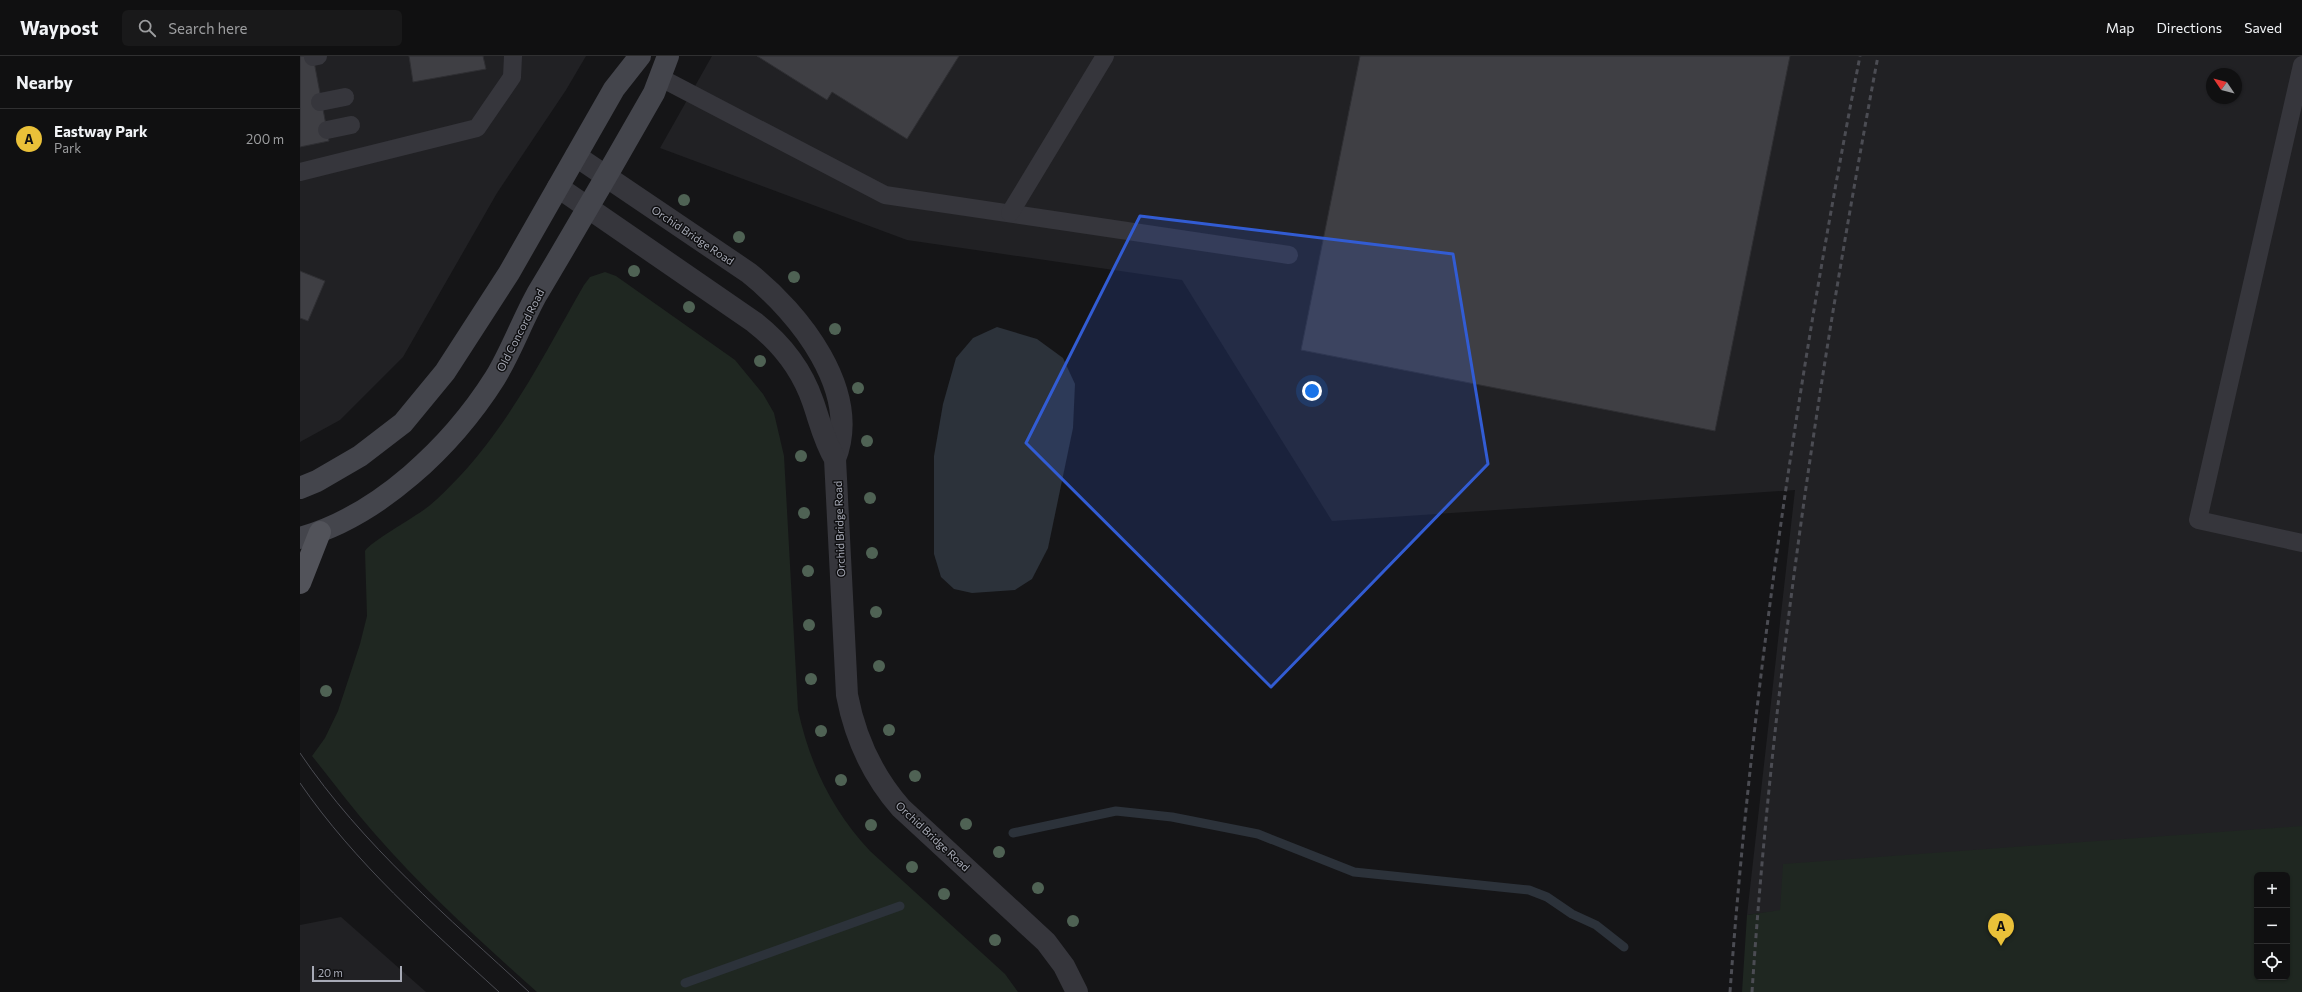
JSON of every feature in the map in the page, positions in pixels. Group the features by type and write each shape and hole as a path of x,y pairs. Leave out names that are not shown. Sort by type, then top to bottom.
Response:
{"main road":[{"path":"300,583 310,535"}],"street":[{"path":"300,488 317,481 360,456 403,423 445,372 509,273 614,89 640,56"},
{"name":"Old Concord Road","path":"310,535 398,486 434,455 467,418 495,377 532,303 588,208 661,78 668,56"},
{"name":"Orchid Bridge Road","path":"576,156 749,273 773,292 795,316 820,352 837,397 842,422 841,443 835,459 847,695 853,723 866,756 886,789 901,808 1041,936 1064,966 1077,992"},
{"name":"Orchid Bridge Road","path":"558,188 739,311 772,337 791,360 805,381 824,438 835,459"}],"lane":[{"path":"300,172 477,128 512,77 513,56"},
{"path":"1010,213 1105,56"},
{"path":"2301,74 2198,520 2302,543"},
{"path":"661,78 885,195 1289,255"},
{"path":"320,102 345,97"},
{"path":"327,130 351,125"}],"highlighted area":[{"path":"1140,216 1453,254 1488,464 1271,687 1026,443"}],"shaded area":[{"path":"300,56 586,56 566,90 497,193 403,357 340,420 300,442"},
{"path":"712,56 2302,56 2302,843 1747,915 1795,490 1332,521 1182,280 907,240 660,148"},
{"path":"605,272 616,276 735,360 763,394 774,413 784,456 798,710 816,768 824,786 844,819 870,851 1005,974 1018,992 537,992 433,896 367,825 312,756 325,738 338,711 360,644 367,616 365,551 375,542 433,503 460,476 479,454 496,432 542,360 584,285 590,277"},
{"path":"997,327 1037,339 1063,358 1075,384 1073,428 1048,548 1032,579 1015,590 972,593 954,589 941,577 934,554 934,456 943,404 956,358 973,338"},
{"path":"2302,826 2302,992 1742,992 1747,915 1780,910 1783,864"},
{"path":"341,917 426,992 300,992 300,925"}],"building":[{"path":"300,56 313,56 329,141 300,147"},
{"path":"409,56 483,56 486,69 413,82"},
{"path":"757,56 959,56 907,139 832,92 827,100"},
{"path":"1360,56 1790,56 1715,431 1301,350"},
{"path":"300,271 325,281 308,321 300,318"}],"waterway":[{"path":"1013,833 1116,811 1172,817 1258,834 1354,872 1529,890 1547,897 1572,914 1596,925 1624,947"},
{"path":"685,983 900,906"}],"tram line":[{"path":"300,753 324,787 378,849 437,908 529,992"},
{"path":"300,783 321,812 368,867 419,918 499,992"}],"railway":[{"path":"1730,992 1752,757 1765,639 1781,522 1818,288 1860,56"},
{"path":"1752,992 1772,757 1801,522 1837,288 1878,56"}],"place":[{"name":"Eastway Park","path":"2001,946"}]}
